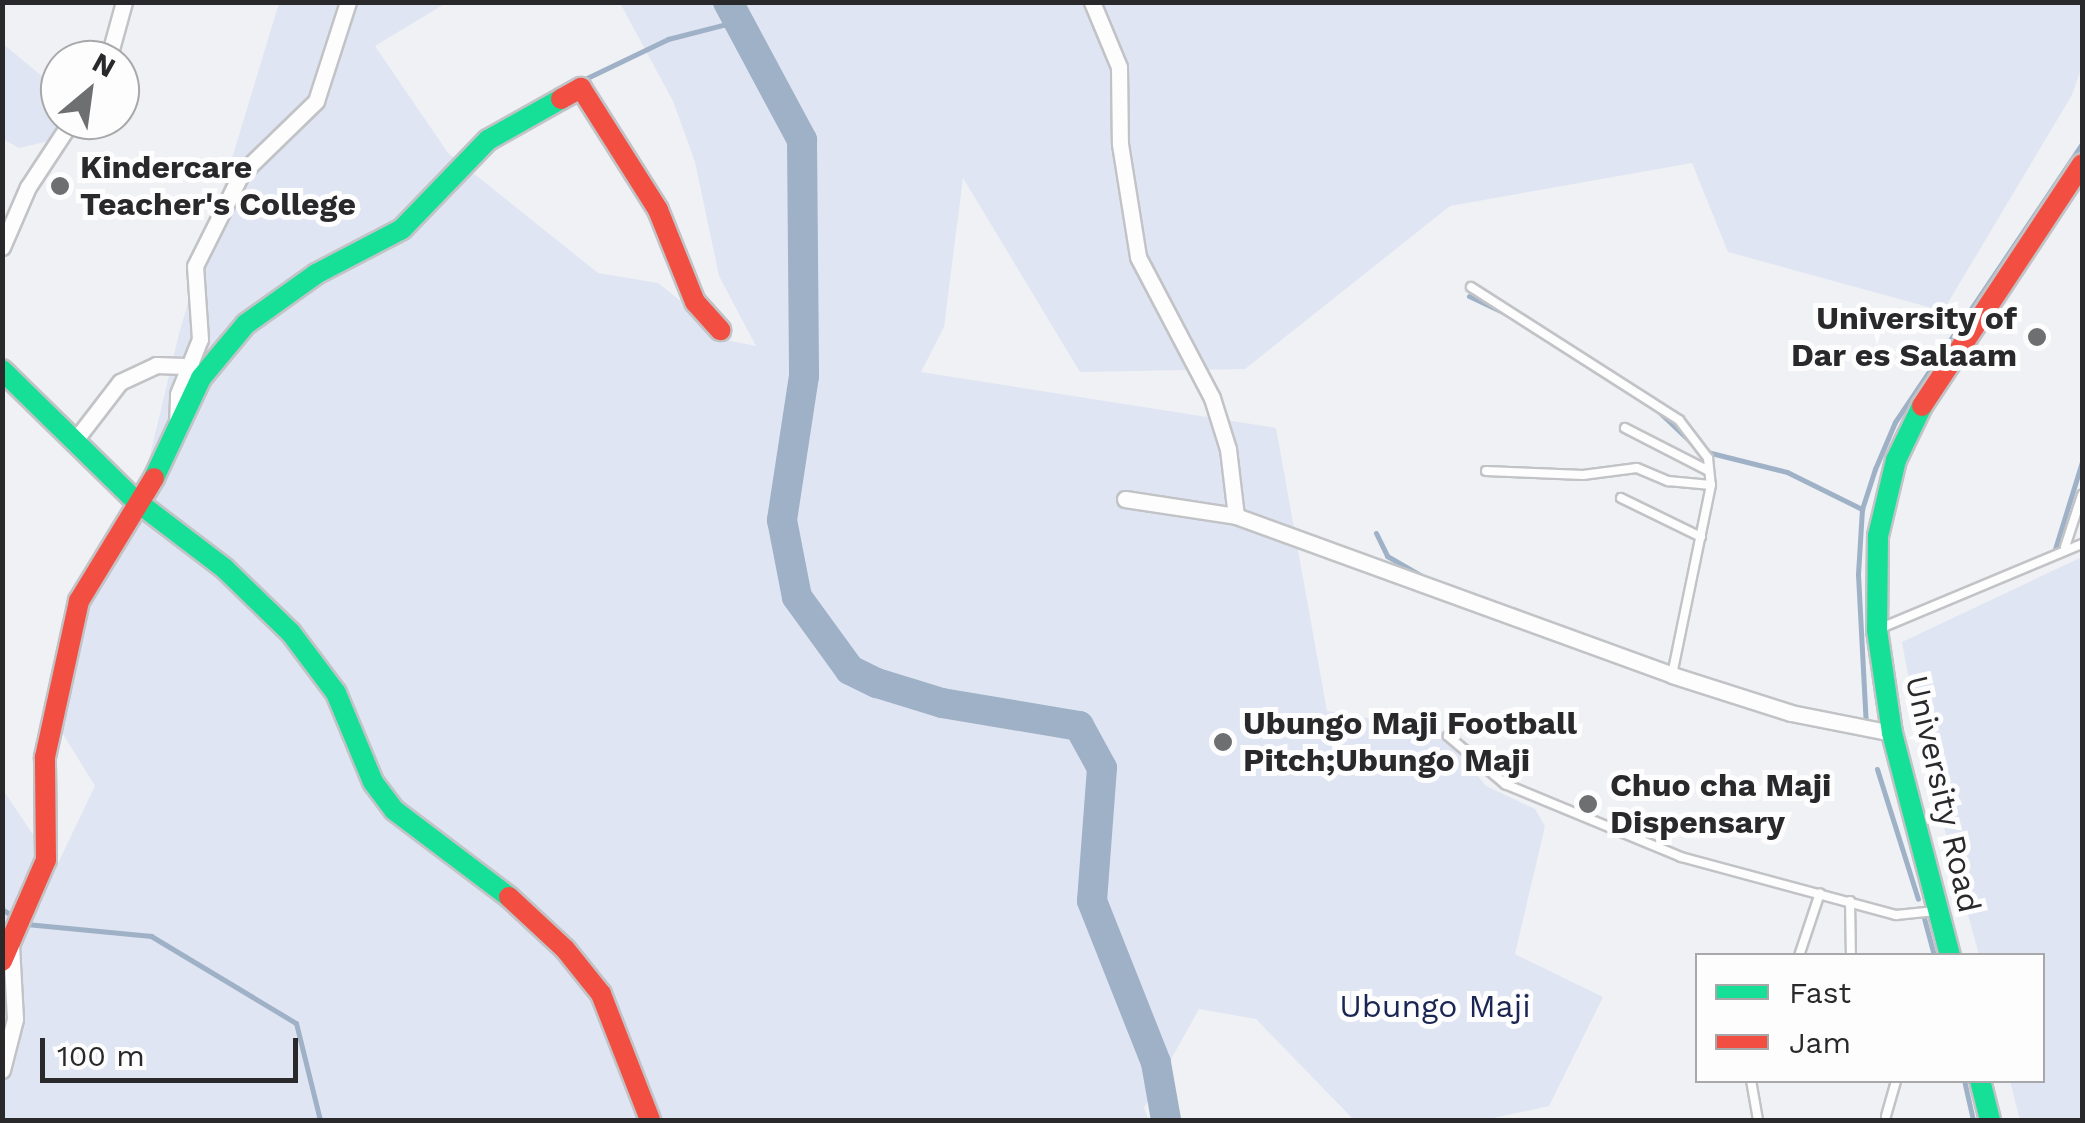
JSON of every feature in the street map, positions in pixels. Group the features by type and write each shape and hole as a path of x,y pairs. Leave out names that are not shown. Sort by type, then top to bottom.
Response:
{"street":[{"path":"114,40 124,2"},
{"path":"177,442 178,394 200,339 195,266 241,174 316,102 348,2"},
{"path":"1092,2 1119,67 1120,144 1138,258 1212,398 1228,449 1236,516"},
{"path":"2,1070 18,977 7,953 46,860 45,757 79,601 136,501 177,442 201,378 246,324 316,274 402,230 488,140 581,88 658,210 694,302 720,330"},
{"path":"2,247 28,186 59,140"},
{"name":"University Road","path":"1949,953 1892,733 1877,630 1878,536 1896,460 1934,382 2082,164"},
{"path":"73,443 120,382 156,365 192,366"},
{"path":"5,377 136,501 224,568 300,643 336,693 373,782 394,810 520,905 565,949 601,994 650,1120"},
{"path":"1125,499 1236,516 1672,675 1791,713 1892,733"},
{"path":"1981,1083 1990,1120"}],"lane":[{"path":"1471,287 1679,420 1708,458 1711,485 1672,675"},
{"path":"1625,428 1709,471"},
{"path":"1486,471 1583,475 1637,468 1668,481 1711,485"},
{"path":"2064,547 2082,495"},
{"path":"1621,498 1701,538"},
{"path":"1877,630 2064,547 2082,544"},
{"path":"1448,736 1480,768 1558,810 1680,857 1908,916 1940,910"},
{"path":"1800,953 1820,893"},
{"path":"1850,901 1851,953"},
{"path":"1751,1083 1758,1120"},
{"path":"1886,1116 1895,1083"}],"green space":[{"name":"Ubungo Maji","path":"279,3 446,3 375,46 448,153 598,273 658,283 731,341 756,346 719,276 695,162 673,101 620,3 2082,3 2082,66 2072,95 1943,311 1728,252 1692,163 1450,206 1245,369 1080,372 963,178 944,327 921,372 1276,428 1327,711 1442,731 1486,786 1535,809 1545,826 1515,954 1603,997 1549,1106 1484,1120 1354,1120 1256,1019 1199,1009 1144,1108 1149,1120 3,1120 2,980 95,786 61,731 54,680 144,480 180,330"},
{"path":"2,43 40,74 40,140 54,140 19,148 3,139"},
{"path":"2082,557 2082,1120 2020,1120 2011,1083 2045,1083 2045,953 1978,953 1921,743 1902,642"},
{"path":"3,790 40,845 3,935"}],"waterway":[{"path":"728,2 802,140 804,376 782,520 797,597 850,670 877,683 942,703 1079,726 1102,768 1092,901 1156,1063 1166,1120"},
{"path":"587,78 668,39 738,21"},
{"path":"1866,727 1858,574 1862,509 1875,469 1895,422 2082,144"},
{"path":"1469,296 1507,314"},
{"path":"1516,320 1612,381"},
{"path":"1655,408 1694,445"},
{"path":"1707,452 1787,472 1862,509"},
{"path":"2055,549 2082,462"},
{"path":"1376,533 1387,556 1422,576"},
{"path":"1513,609 1576,634"},
{"path":"1791,720 1834,728"},
{"path":"1877,769 1918,899"},
{"path":"2,909 17,919"},
{"path":"1924,918 1933,953"},
{"path":"26,924 151,936 296,1023 320,1120"},
{"path":"1965,1083 1973,1120"}],"traffic: fast":[{"path":"154,478 201,378 246,324 316,274 402,229 488,140 561,99"},
{"path":"2,370 136,501 224,568 291,633 336,693 373,782 394,810 509,897"},
{"path":"1922,406 1896,460 1878,536 1877,630 1892,733 1949,953"},
{"path":"1981,1083 1990,1120"}],"traffic: jam":[{"path":"561,99 581,88 658,210 695,302 720,330"},
{"path":"1922,406 2082,164"},
{"path":"2,961 46,860 45,757 79,601 154,478"},
{"path":"509,897 565,949 601,994 650,1120"}],"place":[{"name":"Kindercare Teacher's College","path":"60,186"},
{"name":"University of Dar es Salaam","path":"2037,337"},
{"name":"Ubungo Maji Football Pitch;Ubungo Maji","path":"1223,742"},
{"name":"Chuo cha Maji Dispensary","path":"1588,804"}]}
